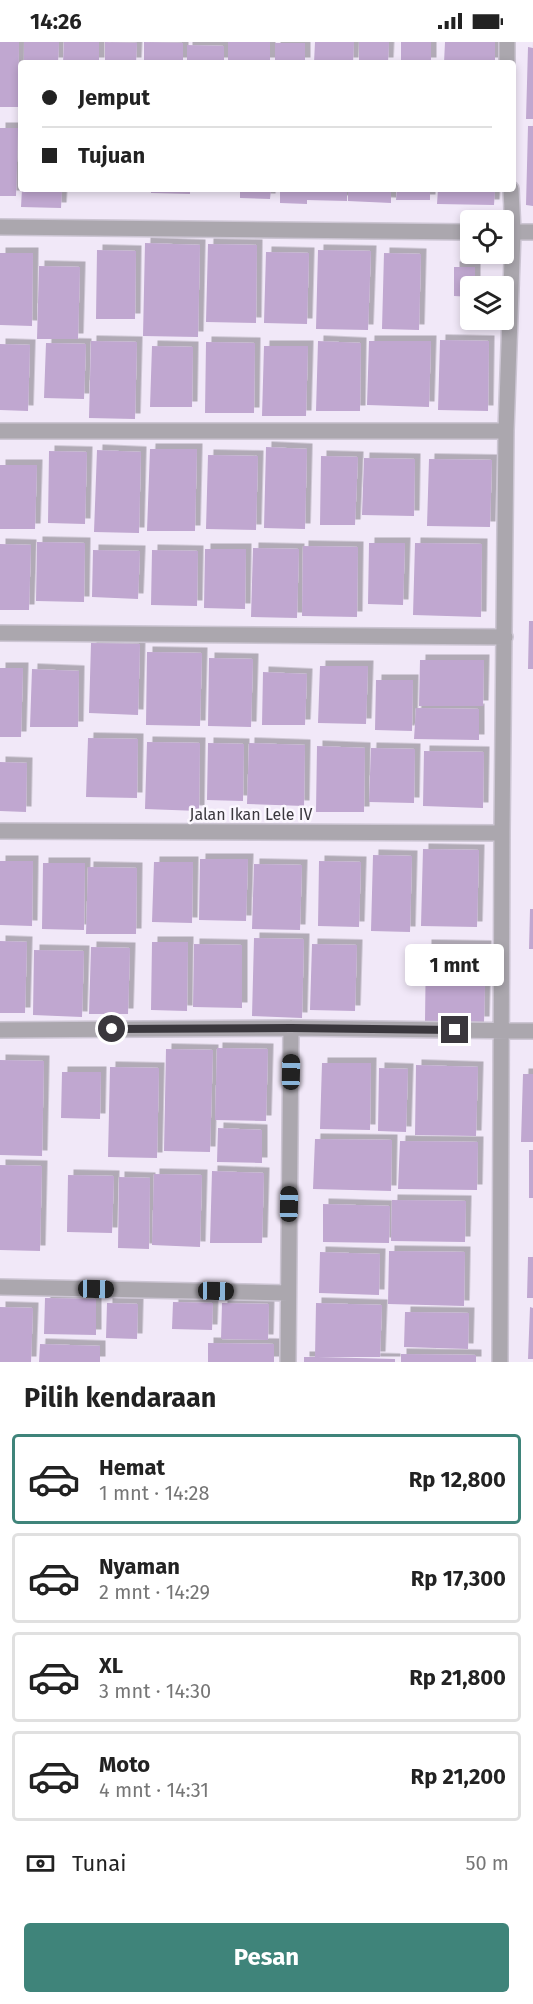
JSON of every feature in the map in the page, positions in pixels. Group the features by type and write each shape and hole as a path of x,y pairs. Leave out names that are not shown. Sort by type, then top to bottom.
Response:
{"street":[{"path":"507,42 507,60"},
{"path":"510,210 511,192"},
{"path":"0,228 460,232"},
{"path":"514,232 533,232"},
{"path":"500,1362 508,264"},
{"path":"0,431 506,431"},
{"path":"0,633 505,637"},
{"name":"Jalan Ikan Lele IV","path":"0,831 502,833"},
{"path":"288,1362 291,1028"},
{"path":"0,1030 291,1028 533,1031"},
{"path":"0,1287 288,1293"}],"building":[{"path":"0,42 19,42 18,107 0,107"},
{"path":"24,42 59,42 58,60 24,60"},
{"path":"64,42 99,42 99,60 63,60"},
{"path":"105,42 137,43 136,60 105,60"},
{"path":"144,42 183,43 183,60 144,60"},
{"path":"228,42 270,42 270,60 228,60"},
{"path":"315,42 354,42 353,60 314,60"},
{"path":"359,42 389,42 388,60 359,60"},
{"path":"401,42 431,42 431,60 401,60"},
{"path":"445,42 495,42 495,60 444,60"},
{"path":"275,43 305,43 305,60 275,60"},
{"path":"187,45 224,46 224,60 187,60"},
{"path":"528,47 533,48 533,119 526,119"},
{"path":"528,126 533,126 533,206 526,205"},
{"path":"0,128 18,128 16,196 0,196"},
{"path":"22,192 62,192 61,208 21,207"},
{"path":"190,192 190,194 151,193"},
{"path":"240,192 271,192 270,199 240,198"},
{"path":"280,192 347,192 347,201 307,200 307,204 280,203"},
{"path":"348,192 391,192 391,203 348,201"},
{"path":"397,192 430,192 430,200 396,200"},
{"path":"438,192 495,192 494,205 437,204"},
{"path":"145,243 200,245 198,337 143,336"},
{"path":"208,244 257,245 256,323 206,322"},
{"path":"97,250 136,251 135,319 96,319"},
{"path":"318,250 371,251 368,330 316,329"},
{"path":"266,252 309,253 307,324 264,323"},
{"path":"0,253 33,253 32,326 0,325"},
{"path":"384,253 421,254 419,330 382,329"},
{"path":"39,266 80,267 78,339 37,339"},
{"path":"454,267 475,267 475,276 460,276 460,296 454,296"},
{"path":"440,340 489,341 488,411 438,410"},
{"path":"91,341 137,342 135,419 89,418"},
{"path":"318,341 361,343 360,411 316,411"},
{"path":"369,341 431,341 429,407 367,405"},
{"path":"206,342 255,343 254,413 205,413"},
{"path":"46,343 86,344 84,399 44,398"},
{"path":"0,344 30,345 28,411 0,410"},
{"path":"152,346 193,347 192,407 150,407"},
{"path":"264,346 308,346 306,416 262,416"},
{"path":"266,447 307,449 305,529 264,528"},
{"path":"150,449 197,449 195,531 147,531"},
{"path":"97,450 141,452 139,533 94,532"},
{"path":"49,451 87,452 85,524 48,523"},
{"path":"208,455 258,456 256,530 206,529"},
{"path":"321,456 358,457 355,525 320,525"},
{"path":"364,458 415,459 414,516 362,515"},
{"path":"429,459 492,460 490,527 427,526"},
{"path":"0,465 37,465 35,529 0,529"},
{"path":"37,542 85,543 84,602 36,601"},
{"path":"369,543 405,543 403,605 368,604"},
{"path":"415,543 482,544 481,617 413,615"},
{"path":"0,544 31,545 29,610 0,610"},
{"path":"303,546 358,547 357,617 302,616"},
{"path":"253,548 299,549 297,618 251,617"},
{"path":"205,549 246,549 245,609 204,608"},
{"path":"93,550 140,551 138,599 92,597"},
{"path":"152,550 198,551 197,606 151,605"},
{"path":"529,621 533,621 533,669 528,669"},
{"path":"91,643 140,644 138,715 89,713"},
{"path":"147,652 202,653 200,726 146,725"},
{"path":"209,658 253,659 251,727 208,726"},
{"path":"420,660 484,660 483,706 419,706"},
{"path":"320,666 368,666 366,724 318,723"},
{"path":"0,668 23,668 21,737 0,737"},
{"path":"32,669 79,671 78,727 30,727"},
{"path":"263,672 307,674 305,725 262,725"},
{"path":"376,680 413,680 412,731 375,730"},
{"path":"416,708 479,709 479,740 414,739"},
{"path":"88,738 138,739 137,798 86,797"},
{"path":"147,742 200,743 199,811 145,809"},
{"path":"208,743 244,744 243,801 207,800"},
{"path":"249,743 305,745 304,806 247,804"},
{"path":"317,746 365,748 364,812 316,812"},
{"path":"371,748 415,749 414,803 369,802"},
{"path":"424,751 484,752 483,808 423,806"},
{"path":"0,762 27,763 26,812 0,811"},
{"path":"423,849 479,850 477,927 421,926"},
{"path":"373,855 412,856 410,932 371,931"},
{"path":"200,859 248,859 246,921 199,920"},
{"path":"0,861 33,861 32,926 0,925"},
{"path":"319,861 361,862 359,927 318,926"},
{"path":"154,862 193,862 192,923 152,922"},
{"path":"43,863 85,863 84,930 42,929"},
{"path":"254,864 302,865 300,930 252,929"},
{"path":"88,867 137,868 136,934 86,934"},
{"path":"530,909 533,909 533,949 529,949"},
{"path":"254,938 304,939 302,1018 252,1016"},
{"path":"0,941 27,942 25,1013 0,1013"},
{"path":"152,942 188,942 187,1011 151,1010"},
{"path":"194,944 242,945 242,1008 193,1007"},
{"path":"312,944 357,945 355,1011 310,1010"},
{"path":"426,945 486,946 484,1022 425,1021"},
{"path":"91,947 130,948 128,1014 89,1014"},
{"path":"34,950 84,951 82,1017 33,1015"},
{"path":"217,1048 268,1049 266,1121 215,1120"},
{"path":"166,1049 213,1050 210,1152 164,1151"},
{"path":"0,1060 44,1061 42,1156 0,1155"},
{"path":"322,1063 371,1063 370,1130 320,1129"},
{"path":"416,1065 478,1067 476,1136 415,1135"},
{"path":"110,1067 159,1068 157,1158 108,1157"},
{"path":"379,1068 408,1069 406,1132 378,1131"},
{"path":"62,1072 101,1072 100,1119 61,1118"},
{"path":"523,1074 533,1074 533,1142 521,1142"},
{"path":"218,1128 262,1130 262,1163 217,1162"},
{"path":"315,1139 392,1140 391,1191 313,1189"},
{"path":"400,1141 478,1142 477,1190 398,1189"},
{"path":"529,1150 533,1150 533,1198 529,1198"},
{"path":"0,1165 42,1166 40,1251 0,1250"},
{"path":"212,1171 264,1173 262,1243 210,1243"},
{"path":"154,1174 202,1175 200,1247 152,1245"},
{"path":"68,1175 114,1176 112,1233 67,1232"},
{"path":"119,1177 150,1178 149,1249 118,1248"},
{"path":"392,1200 466,1201 465,1242 391,1241"},
{"path":"323,1204 390,1206 389,1243 323,1242"},
{"path":"389,1251 465,1252 464,1306 388,1304"},
{"path":"320,1252 380,1254 379,1295 319,1293"},
{"path":"528,1257 533,1257 533,1298 527,1298"},
{"path":"45,1298 96,1299 96,1335 44,1334"},
{"path":"173,1302 213,1303 212,1330 172,1329"},
{"path":"107,1303 138,1304 137,1339 106,1338"},
{"path":"222,1303 269,1304 268,1340 221,1339"},
{"path":"316,1303 382,1305 380,1357 318,1357 395,1359 395,1362 304,1362 304,1357 315,1357"},
{"path":"0,1307 33,1308 31,1362 0,1362"},
{"path":"530,1307 533,1308 533,1359 528,1359"},
{"path":"405,1312 469,1313 468,1349 404,1347"},
{"path":"208,1343 274,1344 274,1362 208,1362"},
{"path":"40,1344 100,1346 100,1362 39,1362"},
{"path":"401,1354 476,1355 476,1362 401,1362"}],"route":[{"path":"112,1029 455,1030"}]}
